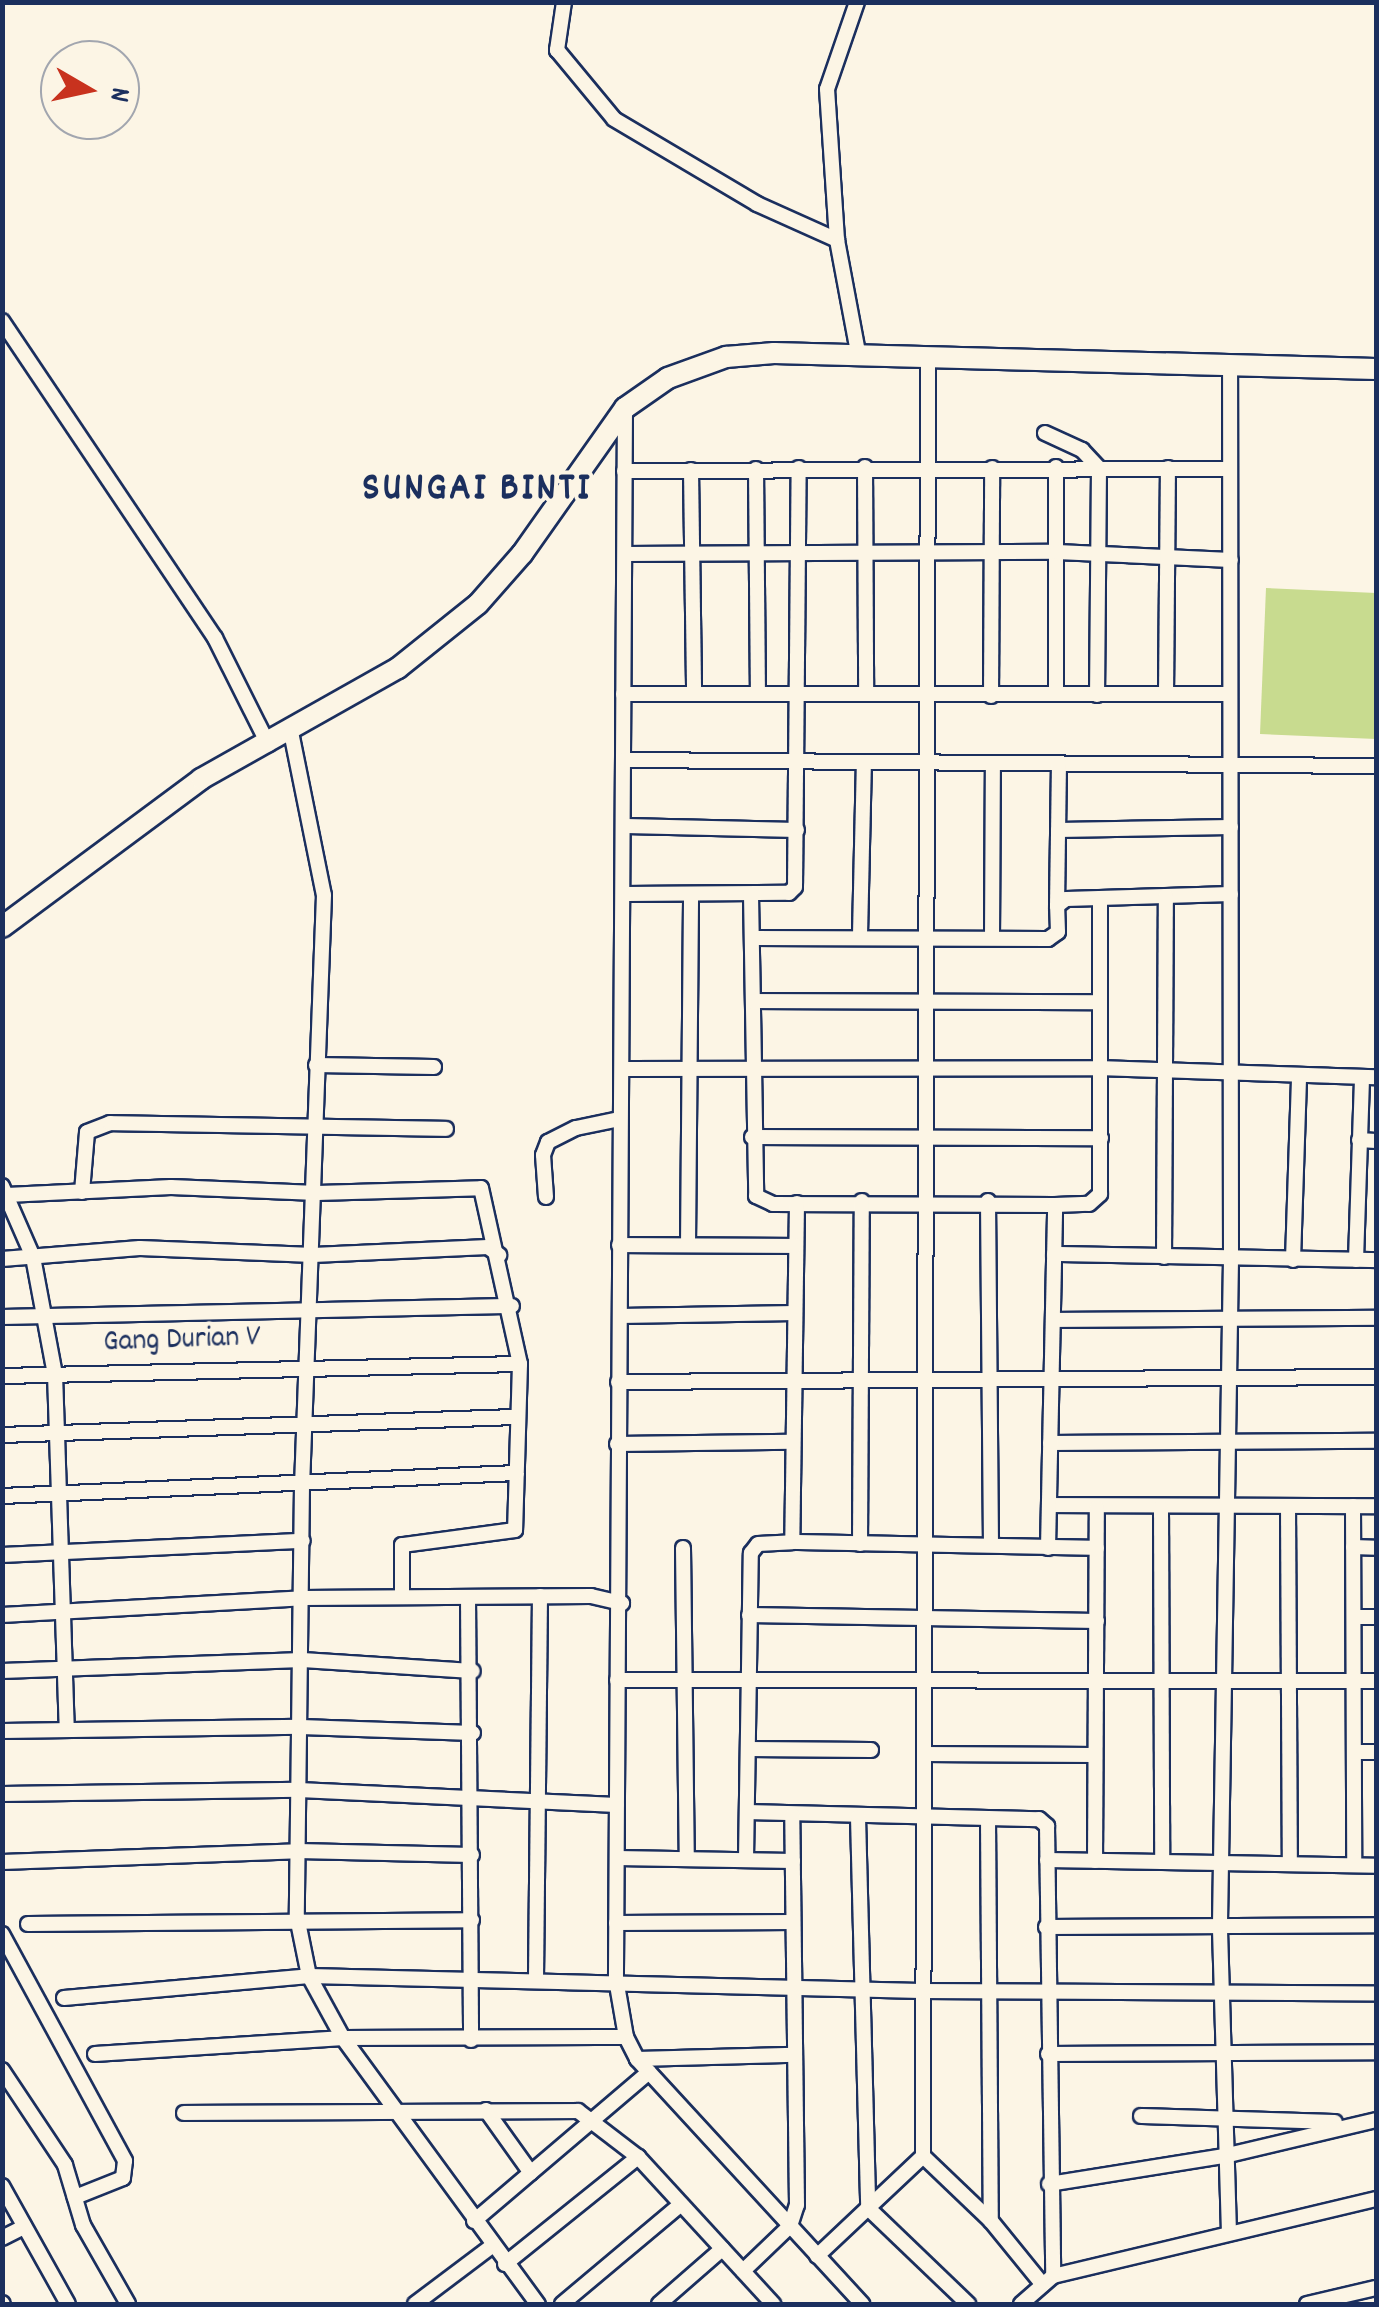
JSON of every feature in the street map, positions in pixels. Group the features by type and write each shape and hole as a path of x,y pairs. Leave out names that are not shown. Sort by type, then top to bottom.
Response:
{"street":[{"path":"564,2 556,50 614,119 757,204 837,240"},
{"path":"857,2 827,89 837,240 859,357"},
{"path":"2,321 215,638 268,744"},
{"path":"2,926 200,779 292,732 398,668 478,604 522,554 625,408 668,378 726,357 1376,368"},
{"path":"928,362 930,762 921,1618 923,2156 1048,2281"},
{"path":"1229,2233 1221,2114 1224,1989 1220,1923 1230,1317 1230,367"},
{"path":"625,408 626,894 617,1444 622,1603 617,1680 616,1980 626,2038 637,2059 862,2304"},
{"path":"1045,432 1082,450 1099,468 1097,695"},
{"path":"624,471 927,466 1229,468"},
{"path":"865,467 862,554 866,694"},
{"path":"1056,467 1056,694"},
{"path":"626,894 751,895 788,893 795,887 801,693 799,468"},
{"path":"991,696 992,468"},
{"path":"1166,694 1168,468"},
{"path":"756,469 758,694"},
{"path":"692,470 694,694"},
{"path":"625,554 1056,552 1230,560"},
{"path":"623,694 1229,694"},
{"path":"292,732 324,895 314,1128 317,1193 311,1366 302,1486 297,1917 309,1976 343,2038 538,2304"},
{"path":"626,760 1376,766"},
{"path":"860,935 864,762"},
{"path":"992,938 993,763"},
{"path":"754,938 1048,938 1058,932 1059,763"},
{"path":"626,826 798,830"},
{"path":"1058,830 1232,827"},
{"path":"688,1246 690,894"},
{"path":"1057,906 1100,898 1231,894"},
{"path":"751,895 752,1137 756,1196 797,1203 1088,1204 1100,1194 1100,898"},
{"path":"1164,1257 1166,896"},
{"path":"753,1001 1098,1002"},
{"path":"316,1065 434,1067"},
{"path":"622,1069 1098,1068 1369,1077 1360,1140 1356,1260"},
{"path":"1294,1260 1299,1076"},
{"path":"82,1192 82,1144 94,1126 129,1120 314,1128 446,1128"},
{"path":"546,1197 542,1156 548,1142 576,1128 620,1120"},
{"path":"752,1137 1100,1138"},
{"path":"1360,1140 1376,1140"},
{"path":"68,1730 63,1670 66,1553 55,1374 33,1257 5,1191 317,1193 472,1184 486,1194 512,1306 520,1364 515,1530 402,1545 402,1597"},
{"path":"860,1544 862,1201"},
{"path":"988,1201 991,1545"},
{"path":"792,1542 797,1203"},
{"path":"1048,1548 1054,1205"},
{"path":"619,1244 795,1246"},
{"path":"2,1260 140,1248 313,1255 488,1247 498,1256"},
{"path":"1054,1254 1376,1260"},
{"path":"2,1317 512,1306"},
{"path":"620,1316 795,1314"},
{"path":"1054,1320 1376,1318"},
{"name":"Gang Durian V","path":"2,1376 520,1364"},
{"path":"618,1382 992,1376 1376,1377"},
{"path":"2,1435 516,1418"},
{"path":"1050,1443 1376,1440"},
{"path":"617,1444 792,1442"},
{"path":"2,1496 302,1486 516,1473"},
{"path":"1050,1505 1376,1506"},
{"path":"1353,1506 1354,1864"},
{"path":"1288,1507 1290,1862"},
{"path":"1095,1861 1096,1508"},
{"path":"1161,1508 1162,1862"},
{"path":"2,1555 303,1541"},
{"path":"746,1859 751,1554 758,1544 1097,1548"},
{"path":"1353,1547 1376,1548"},
{"path":"683,1548 687,1859"},
{"path":"2,1614 303,1598 540,1596 622,1603"},
{"path":"536,1978 540,1596"},
{"path":"468,1597 473,1671 471,2040"},
{"path":"750,1615 1096,1621"},
{"path":"1354,1617 1376,1617"},
{"path":"2,1671 302,1660 473,1671"},
{"path":"617,1680 1376,1681"},
{"path":"2,1731 301,1726 473,1733"},
{"path":"749,1749 871,1750"},
{"path":"1355,1752 1376,1752"},
{"path":"924,1754 1094,1754"},
{"path":"2,1794 300,1790 618,1805"},
{"path":"747,1812 924,1820 1039,1819 1047,1826 1048,2281"},
{"path":"743,2272 790,2226 797,2205 792,1816"},
{"path":"858,1817 858,1990 868,2208 968,2304"},
{"path":"988,1820 991,2221"},
{"path":"2,1862 298,1851 472,1855"},
{"path":"618,1858 793,1861"},
{"path":"1047,1860 1376,1866"},
{"path":"28,1924 297,1917 472,1920"},
{"path":"616,1922 793,1922"},
{"path":"1046,1927 1376,1925"},
{"path":"2,1934 124,2161 123,2178 75,2197"},
{"path":"64,1998 309,1976 472,1976 921,1992 1046,1988 1376,1993"},
{"path":"95,2054 343,2038 626,2038"},
{"path":"1048,2054 1376,2052"},
{"path":"637,2059 795,2055"},
{"path":"2,2070 65,2165 75,2197 128,2304"},
{"path":"474,2221 650,2072"},
{"path":"184,2113 394,2108 578,2111 595,2118 638,2157 766,2302"},
{"path":"486,2110 531,2173"},
{"path":"1142,2116 1221,2114 1348,2123"},
{"path":"1050,2184 1224,2156 1348,2123 1376,2120"},
{"path":"817,2256 923,2156"},
{"path":"505,2264 638,2157"},
{"path":"2,2186 68,2304"},
{"path":"1021,2304 1048,2281 1376,2199"},
{"path":"562,2304 682,2204"},
{"path":"2,2238 24,2227"},
{"path":"415,2304 492,2246"},
{"path":"659,2304 722,2249"},
{"path":"1307,2304 1376,2288"}],"green space":[{"path":"1266,588 1376,593 1376,739 1260,734"}],"district":[{"name":"SUNGAI BINTI","path":"477,491"}]}
